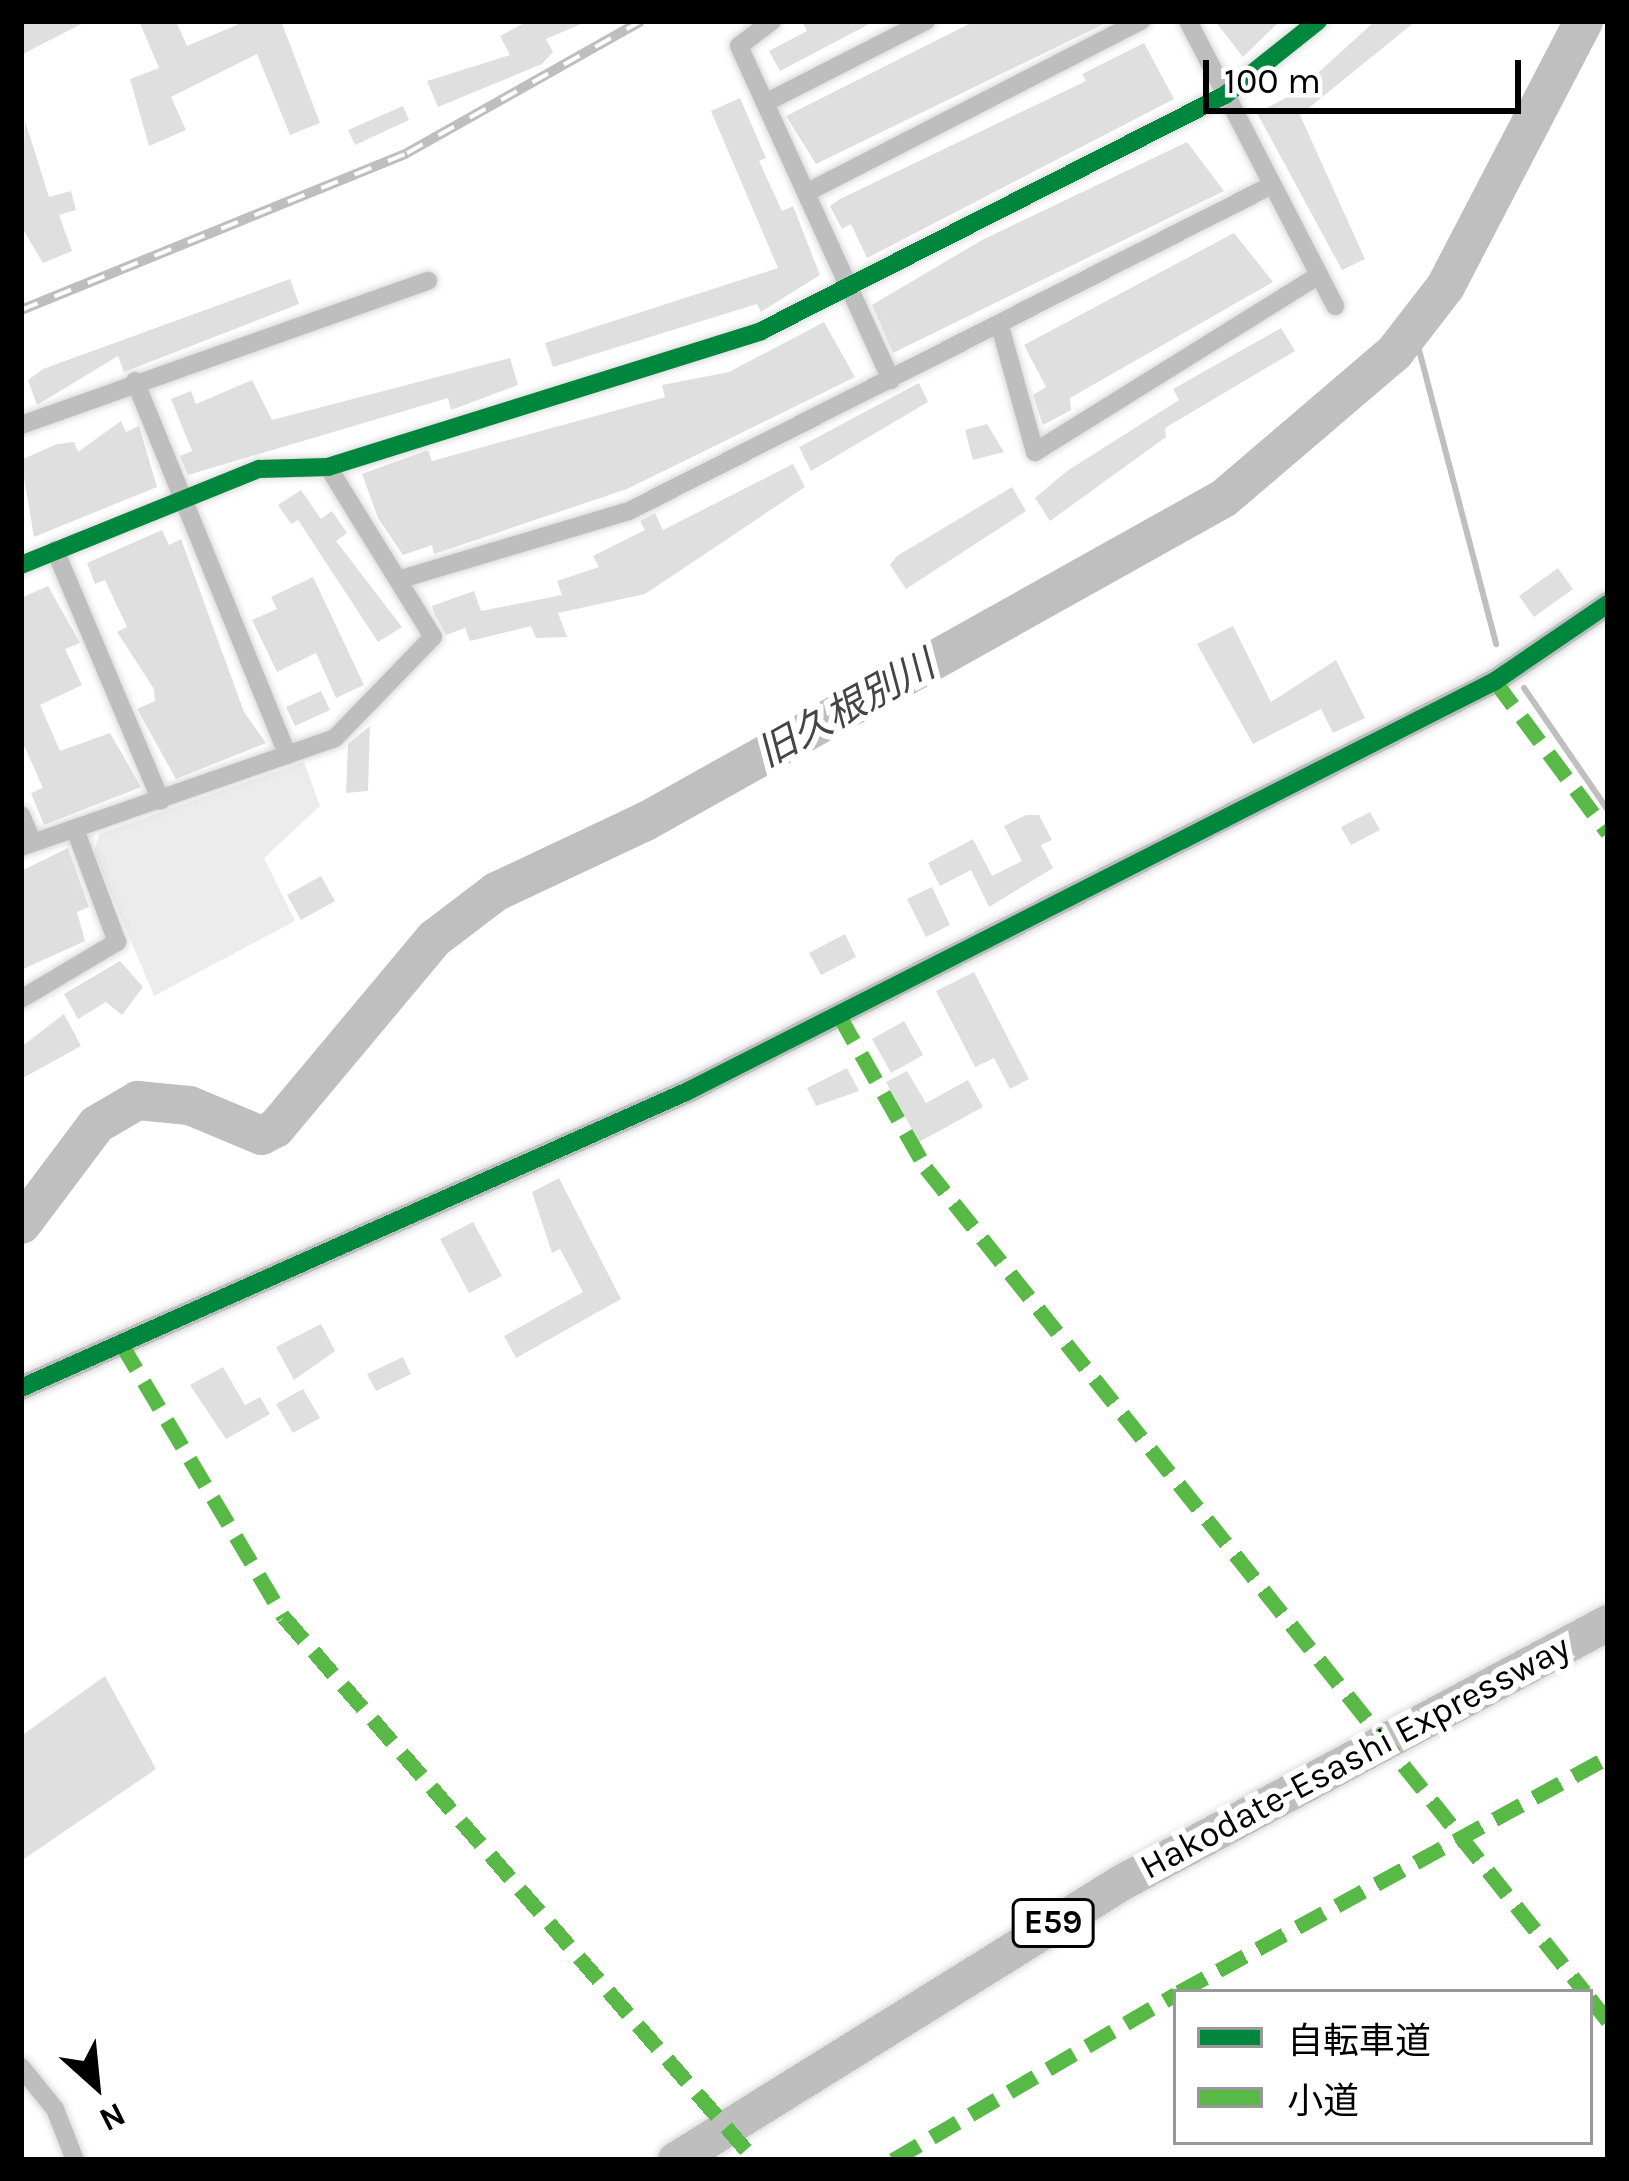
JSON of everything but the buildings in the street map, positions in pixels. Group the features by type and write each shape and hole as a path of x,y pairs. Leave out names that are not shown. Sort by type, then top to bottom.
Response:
{"highway":[{"name":"Hakodate-Esashi Expressway","path":"689,2151 1361,1748 1608,1623"}],"street":[{"path":"772,21 739,46 891,380"},
{"path":"766,104 926,21"},
{"path":"806,193 1141,21"},
{"path":"1188,21 1335,306"},
{"path":"21,565 180,495 259,469 328,467 761,332 1225,94 1318,21"},
{"path":"401,579 629,511 1272,184"},
{"path":"1000,326 1035,452 1319,275"},
{"path":"21,425 428,281"},
{"path":"135,381 288,755"},
{"path":"21,814 27,845 335,738 433,637 328,467"},
{"path":"56,550 161,801"},
{"path":"21,1388 688,1091 1476,691 1608,604"},
{"path":"21,999 117,942 75,830"},
{"path":"21,2067 55,2110 75,2160"}],"shaded area":[{"path":"304,762 320,806 264,858 295,921 154,996 94,852 99,834"}],"waterway":[{"name":"旧久根別川","path":"21,1224 96,1124 137,1100 189,1105 261,1135 275,1128 434,938 496,891 645,821 1223,498 1394,352 1445,286 1583,21"},
{"path":"1413,327 1496,644"},
{"path":"1524,688 1608,810"}],"railway":[{"path":"21,310 407,153 641,21"}],"marked path":[{"path":"1495,681 1608,833"},
{"path":"839,1015 926,1168 1583,1989"},
{"path":"121,1343 284,1617 755,2160"},
{"path":"1184,1989 1608,1757"},
{"path":"893,2160 1173,1996"},
{"path":"1593,2002 1608,2021"}],"cycle path":[{"path":"21,565 259,469 328,467 761,331 1225,95 1318,21"},
{"path":"21,1388 688,1091 1495,681 1608,604"}]}
